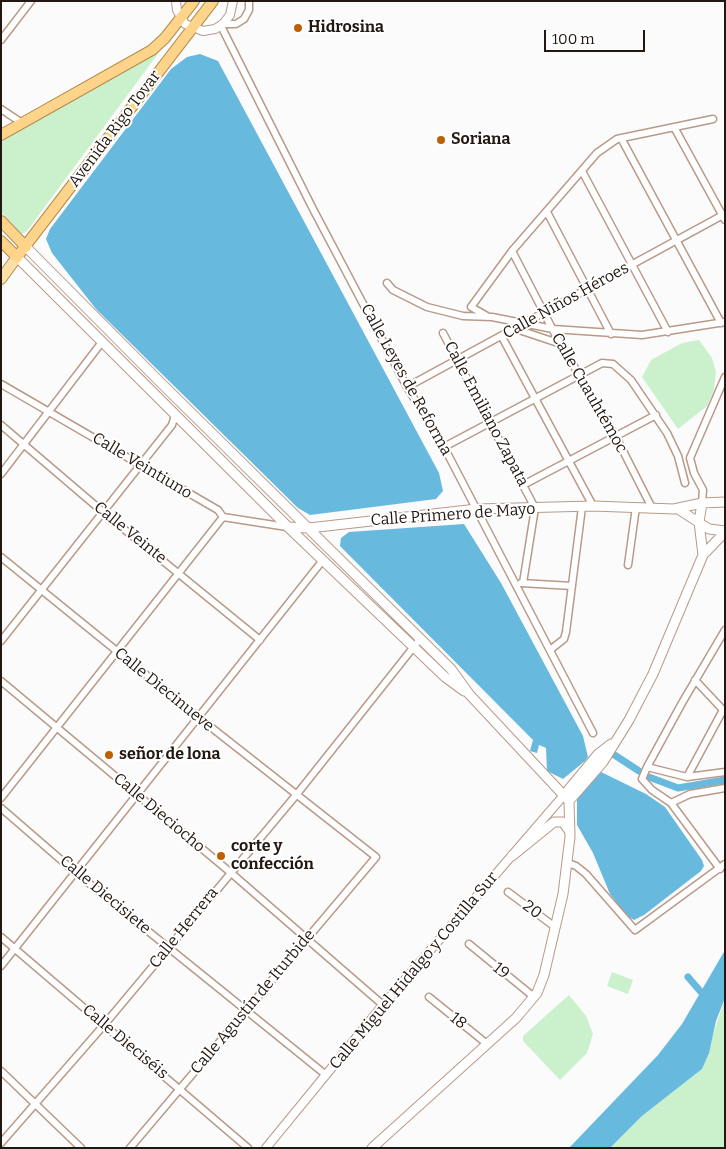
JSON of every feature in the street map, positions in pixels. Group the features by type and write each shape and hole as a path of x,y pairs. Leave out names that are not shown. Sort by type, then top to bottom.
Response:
{"highway":[{"name":"Avenida Rigo Tovar","path":"1,135 152,50 165,38 194,1"},
{"name":"Avenida Rigo Tovar","path":"17,257 213,1"},
{"path":"1,222 26,247"},
{"path":"1,241 17,257"}],"main road":[{"path":"26,247 451,669 469,694 566,798 570,832 568,862 544,975 534,997 516,1018 372,1148"},
{"path":"1,279 17,257 288,527 444,677 469,694"},
{"name":"Calle Primero de Mayo","path":"288,527 310,528 477,509 593,506 678,509 702,503 725,502"},
{"path":"702,503 699,522 704,555"},
{"name":"Calle Primero de Mayo","path":"678,509 709,529 725,532"},
{"path":"325,543 324,535 328,525"},
{"path":"566,798 602,762 629,720 653,674 704,555 725,532"},
{"path":"512,856 554,822 563,822 570,832"}],"street":[{"path":"1,40 32,1"},
{"path":"176,1 181,18 191,28 210,31 222,25 236,24 244,19 249,1"},
{"path":"222,25 232,11 233,1"},
{"name":"Calle Leyes de Reforma","path":"222,25 313,209 407,387 444,447 593,733"},
{"path":"1,109 22,123"},
{"path":"488,317 471,307 512,251 597,153 621,138 713,120"},
{"path":"674,127 724,216"},
{"path":"387,282 393,290 426,307 464,316 527,322 553,328 611,334 668,332 723,322 621,138"},
{"path":"582,171 668,332"},
{"path":"547,212 611,334"},
{"name":"Calle Niños Héroes","path":"407,387 724,216"},
{"name":"Calle Cuauhtémoc","path":"512,251 543,312 616,437 652,508"},
{"path":"516,329 561,344"},
{"name":"Calle Emiliano Zapata","path":"443,333 535,508"},
{"path":"502,337 593,506"},
{"path":"1,474 102,342"},
{"path":"444,447 602,362 613,364 632,380 678,456 685,483"},
{"path":"702,503 703,490 694,473 690,458 725,377"},
{"name":"Calle Veintiuno","path":"1,384 218,510 222,517"},
{"path":"1,641 172,425 176,415"},
{"path":"524,484 654,417"},
{"name":"Calle Veinte","path":"1,425 103,512 260,640"},
{"path":"678,456 690,458"},
{"path":"550,650 564,639 582,507"},
{"path":"628,564 636,507"},
{"path":"523,583 535,508"},
{"path":"1,798 222,517 288,527"},
{"name":"Calle Diecinueve","path":"1,557 198,717 376,857"},
{"path":"1,966 323,560"},
{"path":"514,582 572,586"},
{"path":"568,862 586,874 635,930 722,867 671,803 652,790 642,779 695,680 725,630"},
{"name":"Calle Herrera","path":"1,1144 104,1025 297,794 420,639"},
{"path":"686,777 724,711 695,680"},
{"name":"Calle Dieciocho","path":"1,682 230,872 383,1005"},
{"path":"647,767 686,777 725,772"},
{"path":"671,803 690,794 725,788"},
{"name":"Calle Miguel Hidalgo y Costilla Sur","path":"266,1148 383,1005 512,856 566,798"},
{"name":"Calle Diecisiete","path":"1,808 75,872 326,1075"},
{"name":"Calle Agustín de Iturbide","path":"130,1148 376,857"},
{"name":"20","path":"508,892 555,927"},
{"name":"Calle Dieciséis","path":"1,937 248,1148"},
{"name":"19","path":"468,944 534,997"},
{"name":"18","path":"429,997 487,1044"},
{"path":"1,1071 81,1148"}],"green space":[{"path":"160,51 27,231 22,234 1,212 1,142"},
{"path":"699,340 712,358 716,372 714,390 707,406 678,429 642,377 651,360 682,343"},
{"path":"612,972 633,980 628,994 607,986"},
{"path":"569,995 586,1016 593,1034 587,1053 560,1080 523,1041 523,1036"},
{"path":"725,998 725,1148 610,1148 642,1116 702,1069"}],"water":[{"path":"200,54 218,61 439,473 443,491 436,499 310,515 298,508 96,309 52,253 46,239 50,229 171,69 187,57"},
{"path":"464,524 501,583 583,736 588,757 563,779 547,771 546,748 539,745 537,753 530,751 533,740 340,546 341,538 349,532"},
{"path":"601,772 646,794 665,807 702,860 704,866 701,871 644,915 634,920 627,916 610,894 593,853 577,825 577,799"},
{"path":"725,950 725,998 716,1021 709,1053 702,1069 642,1116 610,1148 569,1148 658,1055 682,1024"}],"waterway":[{"path":"613,754 639,771"},
{"path":"649,777 678,788 725,780"},
{"path":"688,977 707,999"}],"place":[{"name":"Hidrosina","path":"298,28"},
{"name":"Soriana","path":"441,140"},
{"name":"señor de lona","path":"109,755"},
{"name":"corte y confección","path":"221,856"}]}
